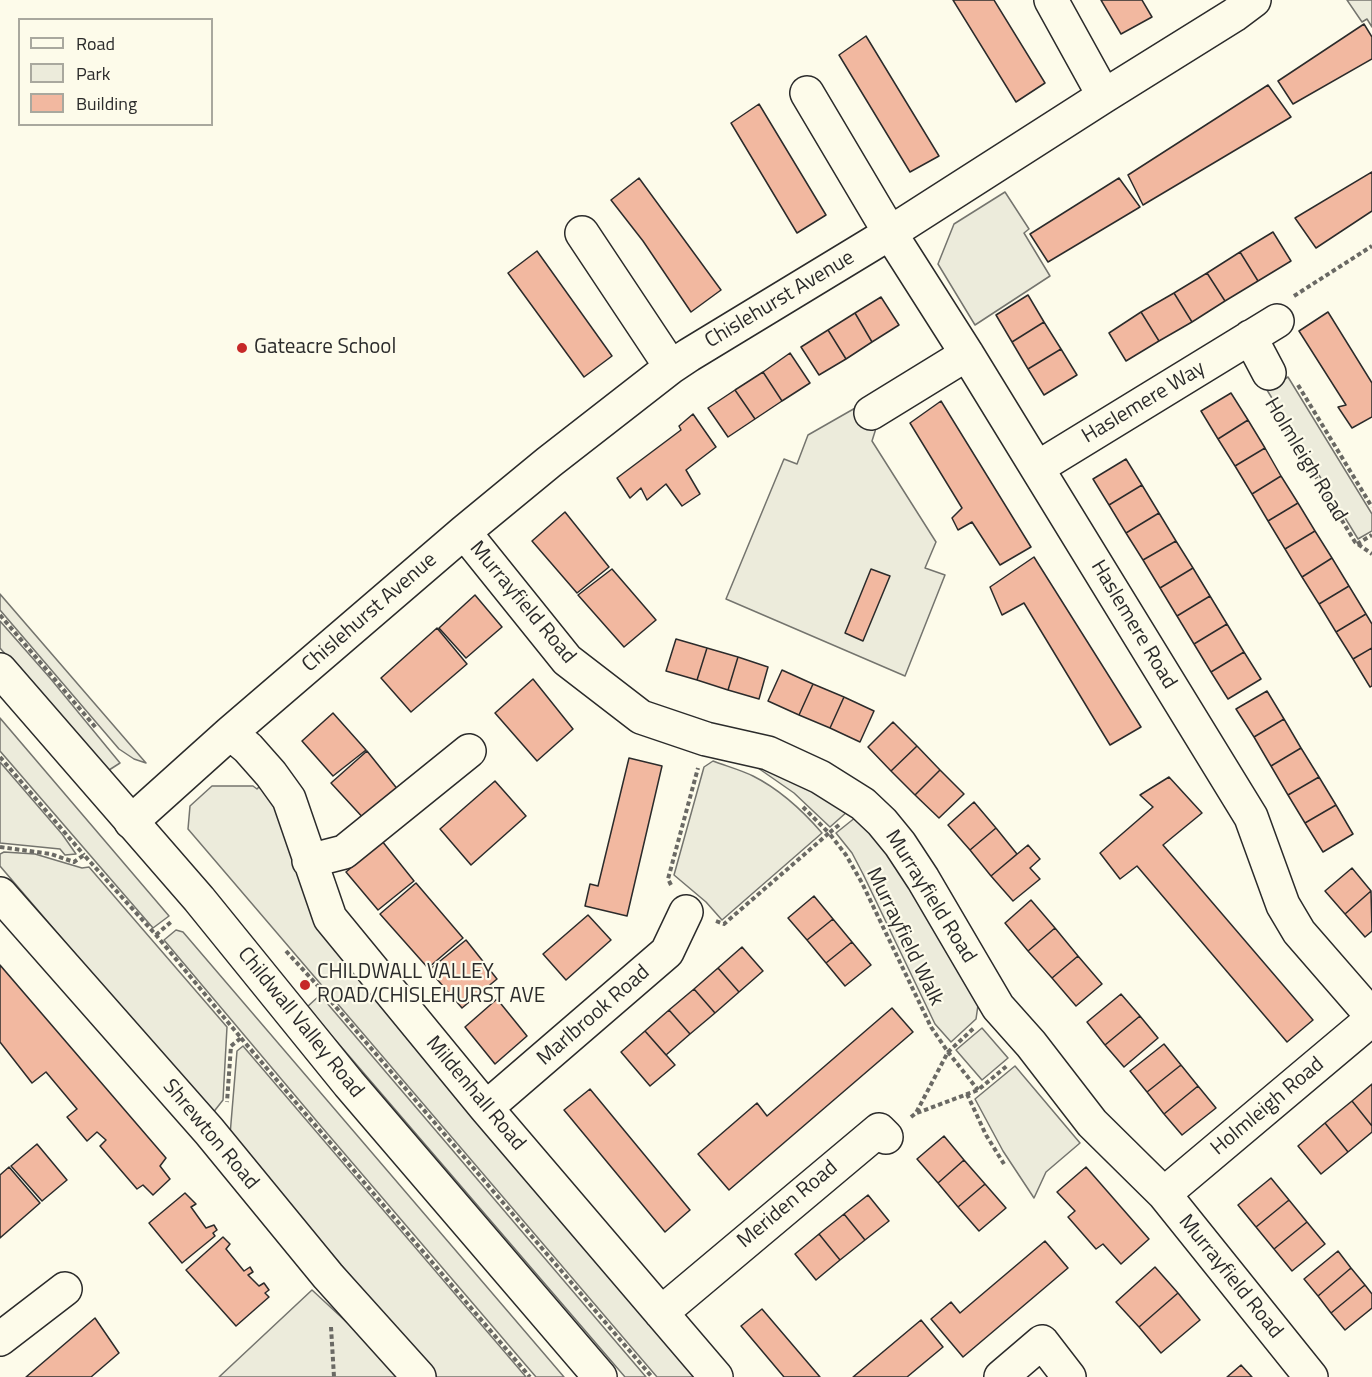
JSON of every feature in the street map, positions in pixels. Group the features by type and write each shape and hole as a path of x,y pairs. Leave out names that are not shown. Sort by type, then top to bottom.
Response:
{"street":[{"path":"1051,0 1104,96"},
{"name":"Chislehurst Avenue","path":"132,822 230,733 464,532 671,367 890,233 1234,15 1254,0"},
{"path":"807,93 890,233"},
{"path":"582,233 671,367"},
{"name":"Haslemere Road","path":"890,233 967,354 1251,817 1283,905 1291,920 1372,1018"},
{"path":"1264,329 1276,382"},
{"name":"Haslemere Way","path":"1037,468 1264,329"},
{"path":"872,413 967,354"},
{"name":"Murrayfield Road","path":"464,532 567,660 641,717 706,739 768,753 820,777 863,804 900,844 998,1007 1092,1123 1164,1194 1311,1377"},
{"name":"Childwall Valley Road","path":"0,670 199,899 349,1084 600,1377"},
{"name":"Mildenhall Road","path":"230,733 248,748 289,799 330,918 486,1108 716,1377"},
{"path":"309,861 344,852 469,751"},
{"name":"Shrewton Road","path":"0,894 210,1133 349,1300 419,1377"},
{"name":"Marlbrook Road","path":"486,1108 668,952 686,912"},
{"name":"Holmleigh Road","path":"1164,1194 1372,1018"},
{"name":"Meriden Road","path":"660,1313 879,1130 886,1137"},
{"path":"0,1339 65,1289"},
{"path":"1001,1377 1042,1342 1069,1377"}],"path":[{"path":"1264,329 1287,314 1280,304 1372,246"},
{"path":"1276,382 1372,507"},
{"name":"Holmleigh Road","path":"1276,382 1354,542 1372,554"},
{"path":"1357,544 1372,535"},
{"path":"0,615 103,736"},
{"path":"686,912 668,879 706,739"},
{"path":"0,757 156,935 530,1377"},
{"path":"750,902 863,804"},
{"name":"Murrayfield Walk","path":"829,833 846,855 862,883 931,1027 978,1090"},
{"path":"0,847 51,854 74,862 84,855"},
{"path":"156,935 172,921"},
{"path":"285,950 652,1377"},
{"path":"916,1113 948,1052 980,1022"},
{"path":"210,1133 225,1120 231,1046 241,1038"},
{"path":"886,1137 916,1113 978,1090 1011,1062"},
{"path":"967,1094 986,1135 1004,1164"},
{"path":"334,1377 331,1315 349,1300"}],"green space":[{"path":"1347,0 1372,0 1372,27 1367,19 1362,22"},
{"path":"1005,192 1029,229 1024,233 1050,276 975,325 938,264 954,224"},
{"path":"1288,377 1372,514 1372,531 1358,539 1267,390"},
{"path":"864,403 878,422 872,441 936,542 925,568 945,575 905,676 726,599 784,459 797,464 808,435"},
{"path":"0,594 146,763 134,759 119,749 0,610"},
{"path":"0,621 120,763 106,772 0,648"},
{"path":"0,718 169,916 153,928 0,751"},
{"path":"713,761 763,781 799,809 822,833 722,920 706,902 674,875 704,767"},
{"path":"0,762 62,834 76,854 65,855 60,849 0,843"},
{"path":"760,765 781,772 848,811 830,827 794,793 758,768"},
{"path":"262,784 280,809 301,868 702,1377 657,1377 188,829 190,806 212,786 253,786 257,789"},
{"path":"856,817 891,856 979,998 976,1019 951,1042 935,1024 863,874 852,853 836,833"},
{"path":"4,852 35,854 82,868 89,867 227,1027 223,1100 212,1114 0,866 0,854"},
{"path":"176,930 183,932 564,1377 536,1377 164,940"},
{"path":"319,996 646,1377 625,1377 307,1007"},
{"path":"982,1028 1008,1058 982,1080 956,1050"},
{"path":"243,1046 526,1377 437,1377 230,1135 237,1051"},
{"path":"1015,1066 1080,1143 1046,1172 1034,1198 1003,1151 975,1099"},
{"path":"312,1290 403,1377 219,1377"}],"building":[{"path":"953,0 994,0 1045,83 1016,102"},
{"path":"1101,0 1142,0 1152,17 1121,34"},
{"path":"1364,24 1372,37 1372,59 1293,104 1278,81"},
{"path":"866,36 939,156 910,172 839,55"},
{"path":"1268,85 1291,117 1143,205 1128,175"},
{"path":"759,104 826,215 797,233 731,123"},
{"path":"1372,172 1372,211 1316,248 1295,218"},
{"path":"639,178 721,290 691,312 643,241 611,200"},
{"path":"1119,178 1140,207 1048,262 1030,234"},
{"path":"1273,232 1291,261 1258,281 1240,252"},
{"path":"537,251 612,356 584,377 508,273"},
{"path":"1240,252 1258,281 1225,301 1207,273"},
{"path":"1207,273 1225,301 1192,322 1174,293"},
{"path":"1174,293 1192,322 1159,341 1141,312"},
{"path":"1028,295 1044,322 1012,342 996,315"},
{"path":"881,297 899,325 872,342 855,313"},
{"path":"1141,312 1159,341 1126,361 1109,333"},
{"path":"1328,312 1372,383 1372,417 1352,428 1338,407 1346,405 1299,331"},
{"path":"855,313 872,342 846,359 828,330"},
{"path":"1044,322 1061,349 1028,369 1012,342"},
{"path":"828,330 846,359 819,375 801,347"},
{"path":"1061,349 1077,375 1044,395 1028,369"},
{"path":"790,353 810,383 782,401 763,372"},
{"path":"763,372 782,401 755,419 735,390"},
{"path":"735,390 755,419 728,437 708,408"},
{"path":"1231,393 1248,420 1218,439 1201,411"},
{"path":"941,401 1031,547 1000,565 972,522 958,530 952,518 962,508 910,423"},
{"path":"693,414 716,447 686,470 700,494 682,506 666,484 647,500 641,488 630,498 617,478 681,430 679,426"},
{"path":"1248,420 1265,448 1235,466 1218,439"},
{"path":"1265,448 1281,476 1252,494 1235,466"},
{"path":"1126,459 1142,485 1109,505 1093,479"},
{"path":"1281,476 1298,503 1268,521 1252,494"},
{"path":"1142,485 1159,513 1126,533 1109,505"},
{"path":"1298,503 1315,531 1285,549 1268,521"},
{"path":"565,512 609,567 577,593 532,541"},
{"path":"1159,513 1176,541 1143,560 1126,533"},
{"path":"1315,531 1332,558 1302,577 1285,549"},
{"path":"1176,541 1193,568 1160,588 1143,560"},
{"path":"1034,557 1141,727 1110,745 1024,603 1002,615 990,587"},
{"path":"1332,558 1349,586 1319,604 1302,577"},
{"path":"1193,568 1210,596 1177,616 1160,588"},
{"path":"612,569 656,620 624,647 578,595"},
{"path":"871,569 890,576 863,641 845,633"},
{"path":"1349,586 1366,614 1336,632 1319,604"},
{"path":"475,595 502,627 466,658 439,628"},
{"path":"1210,596 1227,624 1194,644 1177,616"},
{"path":"1366,614 1372,624 1372,648 1353,659 1336,632"},
{"path":"1227,624 1244,652 1211,672 1194,644"},
{"path":"437,628 467,664 411,712 381,678"},
{"path":"676,639 707,648 697,680 666,671"},
{"path":"707,648 738,657 728,690 697,680"},
{"path":"1372,648 1372,686 1370,687 1353,659"},
{"path":"1244,652 1261,679 1228,699 1211,672"},
{"path":"738,657 768,667 759,699 728,690"},
{"path":"782,670 813,684 799,715 768,701"},
{"path":"533,679 573,729 537,761 495,713"},
{"path":"813,684 844,697 830,728 799,715"},
{"path":"1267,691 1284,719 1254,737 1236,709"},
{"path":"844,697 874,711 860,742 830,728"},
{"path":"333,713 366,750 333,776 302,741"},
{"path":"1284,719 1301,748 1271,766 1254,737"},
{"path":"893,722 917,746 891,771 868,747"},
{"path":"917,746 940,770 915,795 891,771"},
{"path":"1301,748 1319,777 1288,795 1271,766"},
{"path":"367,751 399,791 366,821 331,783"},
{"path":"629,758 662,766 627,916 585,906 590,884 598,886"},
{"path":"940,770 964,794 939,818 915,795"},
{"path":"1169,777 1202,813 1163,845 1313,1020 1287,1042 1137,866 1120,879 1100,853 1153,807 1140,795"},
{"path":"1319,777 1336,805 1305,823 1288,795"},
{"path":"495,781 526,816 471,865 440,829"},
{"path":"974,802 996,828 970,850 948,825"},
{"path":"1336,805 1353,834 1323,852 1305,823"},
{"path":"996,828 1017,854 991,876 970,850"},
{"path":"382,841 414,881 378,910 346,872"},
{"path":"1028,845 1040,859 1030,868 1040,879 1013,901 991,876"},
{"path":"1352,868 1371,891 1345,914 1325,891"},
{"path":"416,883 463,938 428,968 380,914"},
{"path":"1371,891 1372,931 1365,937 1345,914"},
{"path":"814,896 833,919 807,940 788,918"},
{"path":"1031,900 1055,928 1028,951 1005,923"},
{"path":"588,915 611,940 566,980 543,954"},
{"path":"833,919 852,942 826,963 807,940"},
{"path":"1055,928 1078,956 1052,978 1028,951"},
{"path":"466,940 497,979 462,1008 429,970"},
{"path":"852,942 871,965 845,986 826,963"},
{"path":"742,947 763,971 739,992 718,968"},
{"path":"1078,956 1102,984 1076,1006 1052,978"},
{"path":"0,965 166,1158 160,1166 170,1179 153,1195 143,1185 137,1189 100,1146 106,1140 97,1132 87,1141 67,1117 77,1109 46,1072 32,1083 0,1042"},
{"path":"718,968 739,992 715,1013 694,989"},
{"path":"694,989 715,1013 690,1034 669,1010"},
{"path":"1121,994 1140,1016 1105,1045 1087,1022"},
{"path":"497,999 527,1036 495,1064 465,1027"},
{"path":"892,1008 913,1032 729,1190 698,1154 757,1103 767,1116"},
{"path":"669,1010 690,1034 666,1055 645,1031"},
{"path":"1140,1016 1158,1038 1124,1067 1105,1045"},
{"path":"645,1031 675,1065 650,1086 621,1052"},
{"path":"1164,1044 1181,1065 1147,1092 1130,1071"},
{"path":"1181,1065 1198,1086 1164,1114 1147,1092"},
{"path":"1372,1084 1372,1126 1352,1101"},
{"path":"1198,1086 1216,1108 1182,1135 1164,1114"},
{"path":"590,1089 690,1210 665,1232 564,1110"},
{"path":"1352,1101 1372,1126 1372,1132 1348,1152 1325,1123"},
{"path":"1325,1123 1348,1152 1321,1174 1298,1146"},
{"path":"944,1136 964,1160 938,1183 917,1159"},
{"path":"37,1144 67,1180 42,1201 11,1166"},
{"path":"964,1160 985,1184 958,1207 938,1183"},
{"path":"9,1167 40,1203 0,1238 0,1175"},
{"path":"1086,1167 1149,1239 1121,1264 1103,1244 1096,1249 1068,1217 1075,1211 1057,1192"},
{"path":"1271,1178 1289,1200 1256,1227 1238,1205"},
{"path":"985,1184 1006,1208 979,1231 958,1207"},
{"path":"185,1193 196,1204 191,1207 206,1228 214,1225 217,1230 213,1233 215,1236 182,1263 149,1223"},
{"path":"868,1195 889,1221 865,1240 844,1214"},
{"path":"1289,1200 1307,1222 1274,1249 1256,1227"},
{"path":"844,1214 865,1240 840,1260 819,1234"},
{"path":"1307,1222 1325,1244 1292,1271 1274,1249"},
{"path":"819,1234 840,1260 816,1280 795,1254"},
{"path":"223,1237 230,1244 226,1249 244,1271 250,1267 253,1272 248,1275 259,1286 264,1283 269,1290 265,1293 269,1297 236,1326 186,1270"},
{"path":"1045,1241 1068,1268 963,1357 931,1319 951,1302 960,1313"},
{"path":"1338,1251 1351,1268 1318,1296 1304,1279"},
{"path":"1155,1267 1178,1293 1139,1327 1116,1302"},
{"path":"1351,1268 1365,1285 1331,1313 1318,1296"},
{"path":"1365,1285 1372,1294 1372,1308 1345,1330 1331,1313"},
{"path":"1178,1293 1200,1320 1161,1353 1139,1327"},
{"path":"762,1309 820,1377 784,1377 741,1326"},
{"path":"95,1318 119,1353 91,1377 26,1377"},
{"path":"921,1320 943,1347 907,1377 853,1377"},
{"path":"1241,1365 1252,1377 1227,1377"}],"place":[{"name":"Gateacre School","path":"242,348"},
{"name":"CHILDWALL VALLEY ROAD/CHISLEHURST AVE","path":"305,985"}]}
